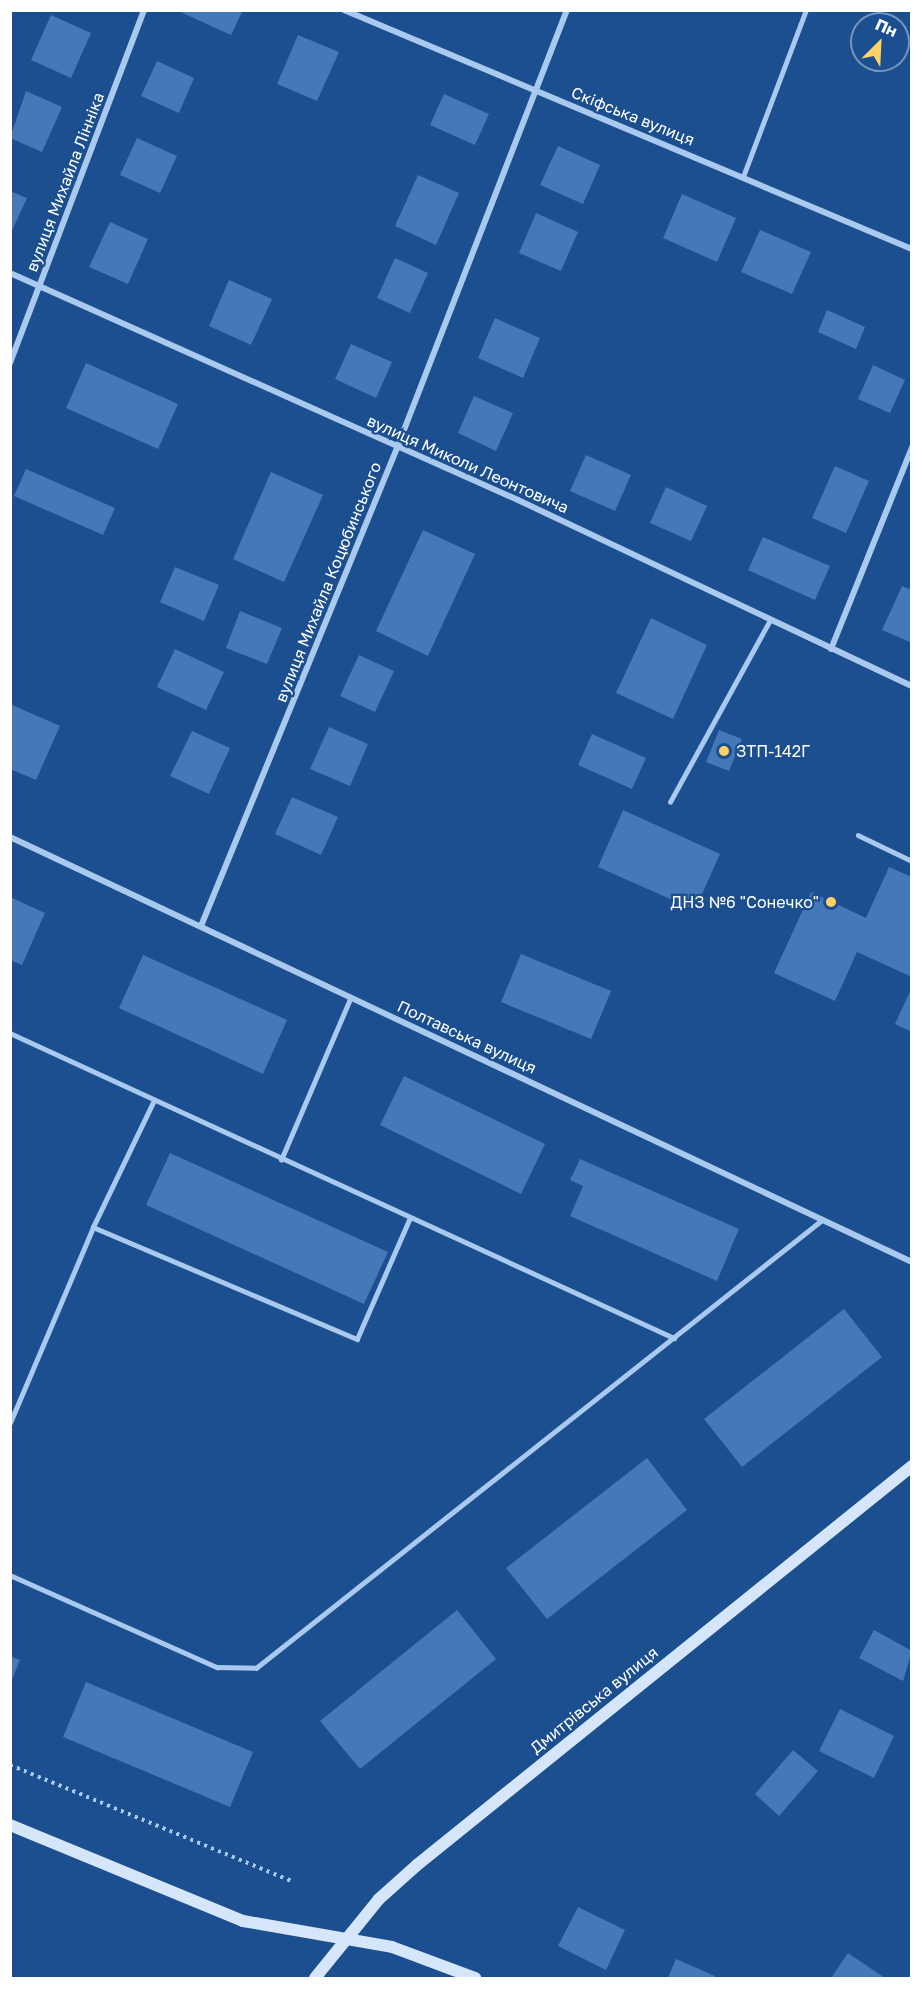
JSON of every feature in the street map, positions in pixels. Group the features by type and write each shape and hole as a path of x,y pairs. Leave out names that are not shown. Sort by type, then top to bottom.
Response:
{"main road":[{"name":"Дмитрівська вулиця","path":"315,1978 346,1937 417,1865 912,1466"},
{"path":"10,1825 243,1921 295,1934 346,1937 392,1947 475,1978"}],"street":[{"name":"вулиця Михайла Лінніка","path":"10,363 144,10"},
{"name":"Скіфська вулиця","path":"344,10 532,90 744,174 912,249"},
{"name":"вулиця Михайла Коцюбинського","path":"201,926 397,448 532,90 567,10"},
{"name":"вулиця Миколи Леонтовича","path":"10,273 397,448 912,686"},
{"path":"831,648 912,447"},
{"name":"Полтавська вулиця","path":"10,837 912,1262"}],"lane":[{"path":"744,174 806,10"},
{"path":"670,802 770,620"},
{"path":"858,835 912,861"},
{"path":"281,1160 351,997"},
{"path":"10,1033 409,1220 674,1338"},
{"path":"10,1424 93,1227 154,1100"},
{"path":"93,1227 357,1339 409,1220"},
{"path":"10,1575 217,1667 256,1668 822,1220"}],"path":[{"path":"10,1765 291,1881"}],"building":[{"path":"176,10 243,10 231,35"},
{"path":"51,15 91,33 71,78 31,60"},
{"path":"298,35 339,52 317,101 277,84"},
{"path":"157,61 194,78 179,113 141,96"},
{"path":"26,91 62,107 42,152 10,138"},
{"path":"444,94 489,114 475,145 430,125"},
{"path":"137,138 177,156 160,193 120,175"},
{"path":"558,146 600,165 583,204 540,185"},
{"path":"418,175 459,193 436,245 395,226"},
{"path":"10,191 27,198 10,235"},
{"path":"682,194 736,218 717,262 663,238"},
{"path":"536,213 578,232 561,271 519,253"},
{"path":"110,222 148,239 128,284 89,267"},
{"path":"760,230 811,252 792,294 741,272"},
{"path":"395,258 428,273 410,313 377,298"},
{"path":"229,280 272,299 251,345 209,326"},
{"path":"827,310 865,327 856,349 818,332"},
{"path":"495,318 540,338 523,378 478,358"},
{"path":"351,344 392,362 376,398 335,379"},
{"path":"86,363 178,404 158,449 66,408"},
{"path":"873,365 905,380 890,413 858,399"},
{"path":"474,396 513,413 496,451 458,433"},
{"path":"586,455 631,475 615,511 570,491"},
{"path":"835,466 869,481 846,533 812,518"},
{"path":"26,469 115,508 103,535 14,496"},
{"path":"271,472 323,495 284,582 233,559"},
{"path":"666,487 707,506 691,541 650,523"},
{"path":"423,530 475,554 428,656 376,631"},
{"path":"763,537 830,566 815,600 748,570"},
{"path":"175,567 219,585 204,621 160,602"},
{"path":"902,586 912,590 912,643 882,630"},
{"path":"240,611 282,628 267,664 226,648"},
{"path":"651,618 707,645 673,719 616,693"},
{"path":"175,649 224,672 206,710 157,687"},
{"path":"359,655 394,671 375,712 340,696"},
{"path":"10,704 60,726 36,780 10,769"},
{"path":"329,727 368,744 350,786 310,769"},
{"name":"ЗТП-142Г","path":"719,730 742,739 729,771 706,762"},
{"path":"192,731 230,748 209,794 170,776"},
{"path":"592,734 646,758 632,789 578,765"},
{"path":"292,797 338,817 321,855 275,834"},
{"path":"623,810 720,854 695,910 598,867"},
{"path":"889,867 912,877 912,977 857,952 835,1001 774,973 811,892 866,918"},
{"path":"10,897 45,913 22,965 10,960"},
{"path":"521,954 611,991 591,1039 501,1002"},
{"path":"143,955 287,1020 263,1074 119,1008"},
{"path":"912,987 912,1032 895,1024"},
{"path":"404,1076 545,1144 521,1194 380,1125"},
{"path":"170,1153 388,1252 364,1304 146,1205"},
{"path":"580,1159 739,1229 717,1281 570,1216 583,1186 570,1180"},
{"path":"844,1309 882,1357 742,1467 704,1419"},
{"path":"647,1458 687,1510 547,1619 506,1568"},
{"path":"457,1610 496,1659 360,1769 320,1721"},
{"path":"874,1630 912,1651 903,1681 859,1658"},
{"path":"10,1656 20,1660 11,1682 10,1682"},
{"path":"86,1682 253,1752 230,1807 63,1737"},
{"path":"840,1709 894,1736 874,1778 819,1751"},
{"path":"793,1750 818,1771 779,1816 755,1794"},
{"path":"578,1907 625,1930 606,1970 558,1946"},
{"path":"848,1953 885,1978 831,1978"},
{"path":"676,1959 715,1976 714,1978 668,1978"}],"place":[{"name":"ЗТП-142Г","path":"724,751"},
{"name":"ДНЗ №6 \"Сонечко\"","path":"831,902"}]}
